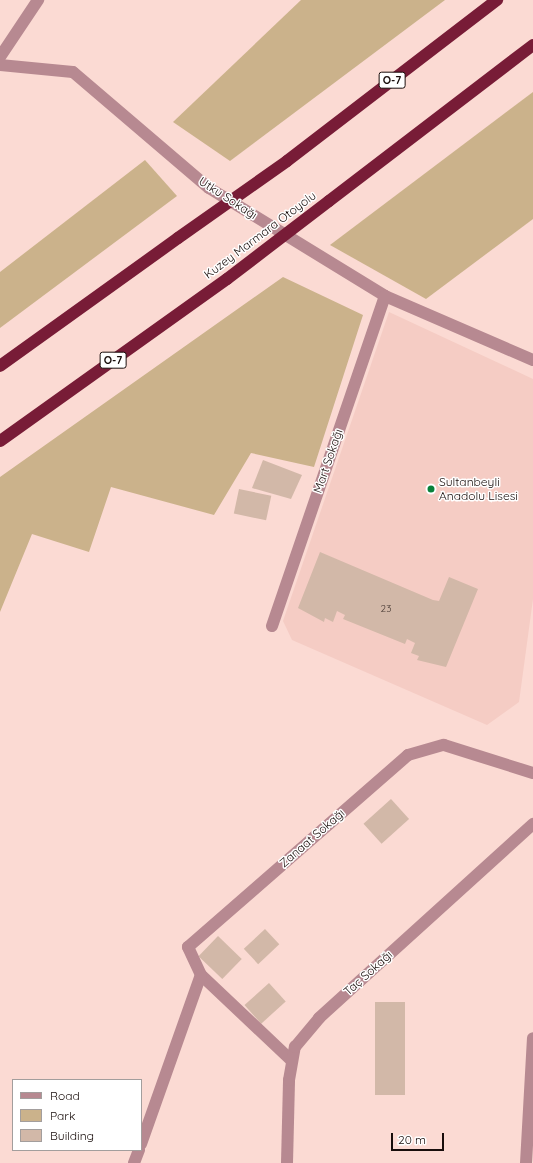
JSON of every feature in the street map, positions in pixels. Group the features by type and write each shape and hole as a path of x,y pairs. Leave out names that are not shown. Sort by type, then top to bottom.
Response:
{"highway":[{"name":"O-7","path":"0,366 287,161 497,0"},
{"name":"Kuzey Marmara Otoyolu","path":"0,441 227,279 533,45"}],"street":[{"path":"0,57 38,0"},
{"name":"Utku Sokağı","path":"0,65 73,72 209,188 385,296 533,360"},
{"name":"Mart Sokağı","path":"272,626 385,296"},
{"name":"Zanaat Sokağı","path":"201,975 188,947 408,755 444,746 533,773"},
{"name":"Taç Sokağı","path":"287,1163 294,1047 319,1018 533,824"},
{"path":"142,1141 201,975 292,1062"},
{"path":"526,1163 533,1038"},
{"path":"134,1163 139,1151"}],"shaded area":[{"name":"Sultanbeyli Anadolu Lisesi","path":"389,312 533,379 533,599 519,702 487,725 292,640 283,621"}],"green space":[{"path":"301,0 445,0 230,161 173,122"},
{"path":"533,92 533,219 426,299 330,245"},
{"path":"145,160 177,196 0,328 0,272"},
{"path":"283,277 363,315 314,467 251,453 214,515 111,487 89,552 32,534 0,612 0,477"}],"building":[{"path":"263,460 302,475 291,499 252,488"},
{"path":"239,489 271,496 266,520 234,513"},
{"path":"320,552 433,600 439,601 449,577 478,589 446,667 417,660 419,656 411,653 415,643 407,639 405,644 343,619 345,615 337,611 333,622 325,618 324,622 298,608"},
{"path":"391,799 409,819 382,844 364,824"},
{"path":"265,929 279,944 258,964 244,949"},
{"path":"218,936 242,959 222,979 199,956"},
{"path":"269,983 286,1002 261,1024 244,1005"},
{"path":"375,1002 405,1002 405,1095 375,1095"}],"place":[{"name":"Sultanbeyli Anadolu Lisesi","path":"431,489"}]}
